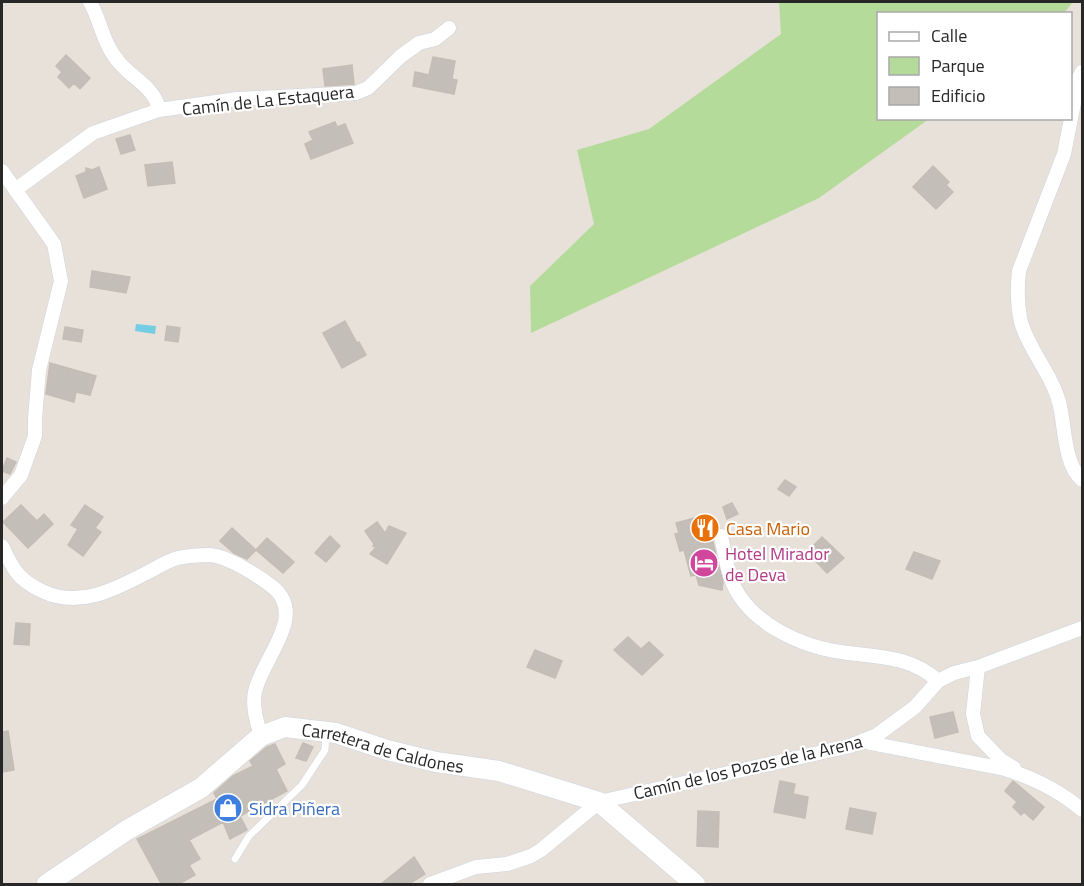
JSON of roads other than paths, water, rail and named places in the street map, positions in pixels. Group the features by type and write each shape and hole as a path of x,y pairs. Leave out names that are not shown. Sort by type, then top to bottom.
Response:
{"street":[{"path":"90,2 104,37 118,62 158,100 159,110"},
{"name":"Camín de La Estaquera","path":"15,190 93,134 159,110 237,99 356,93 368,88 419,43 435,39 449,28"},
{"path":"1072,113 1079,78 1083,72"},
{"path":"1071,120 1064,153 1023,262 1017,287 1022,326 1056,390 1070,456 1079,477 1083,480"},
{"path":"2,171 54,244 61,281 39,370 35,436 21,476 2,498"},
{"path":"721,536 730,578 743,599 782,634 795,641 844,653 897,659 928,672 938,681"},
{"path":"2,546 7,572 53,597 87,597 113,590 177,558 212,555 234,562 274,589 284,601 286,613 283,631 264,666 255,692 255,717 261,736"},
{"name":"Camín de los Pozos de la Arena","path":"599,802 850,746 877,735 915,707 938,681 954,673 978,667 1083,628"},
{"path":"978,667 973,714 978,736 1001,760 1083,810"},
{"name":"Carretera de Caldones","path":"47,885 127,830 201,788 261,736 285,728 336,733 387,750 436,762 499,771 599,802 695,885"},
{"path":"864,740 1005,769 1026,776"},
{"path":"430,885 476,867 507,864 531,856 599,802"}],"lane":[{"path":"235,859 249,836 302,785 325,750 326,732"}],"water":[{"path":"136,324 156,326 155,334 135,331"}],"place":[{"name":"Casa Mario","path":"705,528"},
{"name":"Hotel Mirador de Deva","path":"704,563"},
{"name":"Sidra Piñera","path":"228,808"}]}
